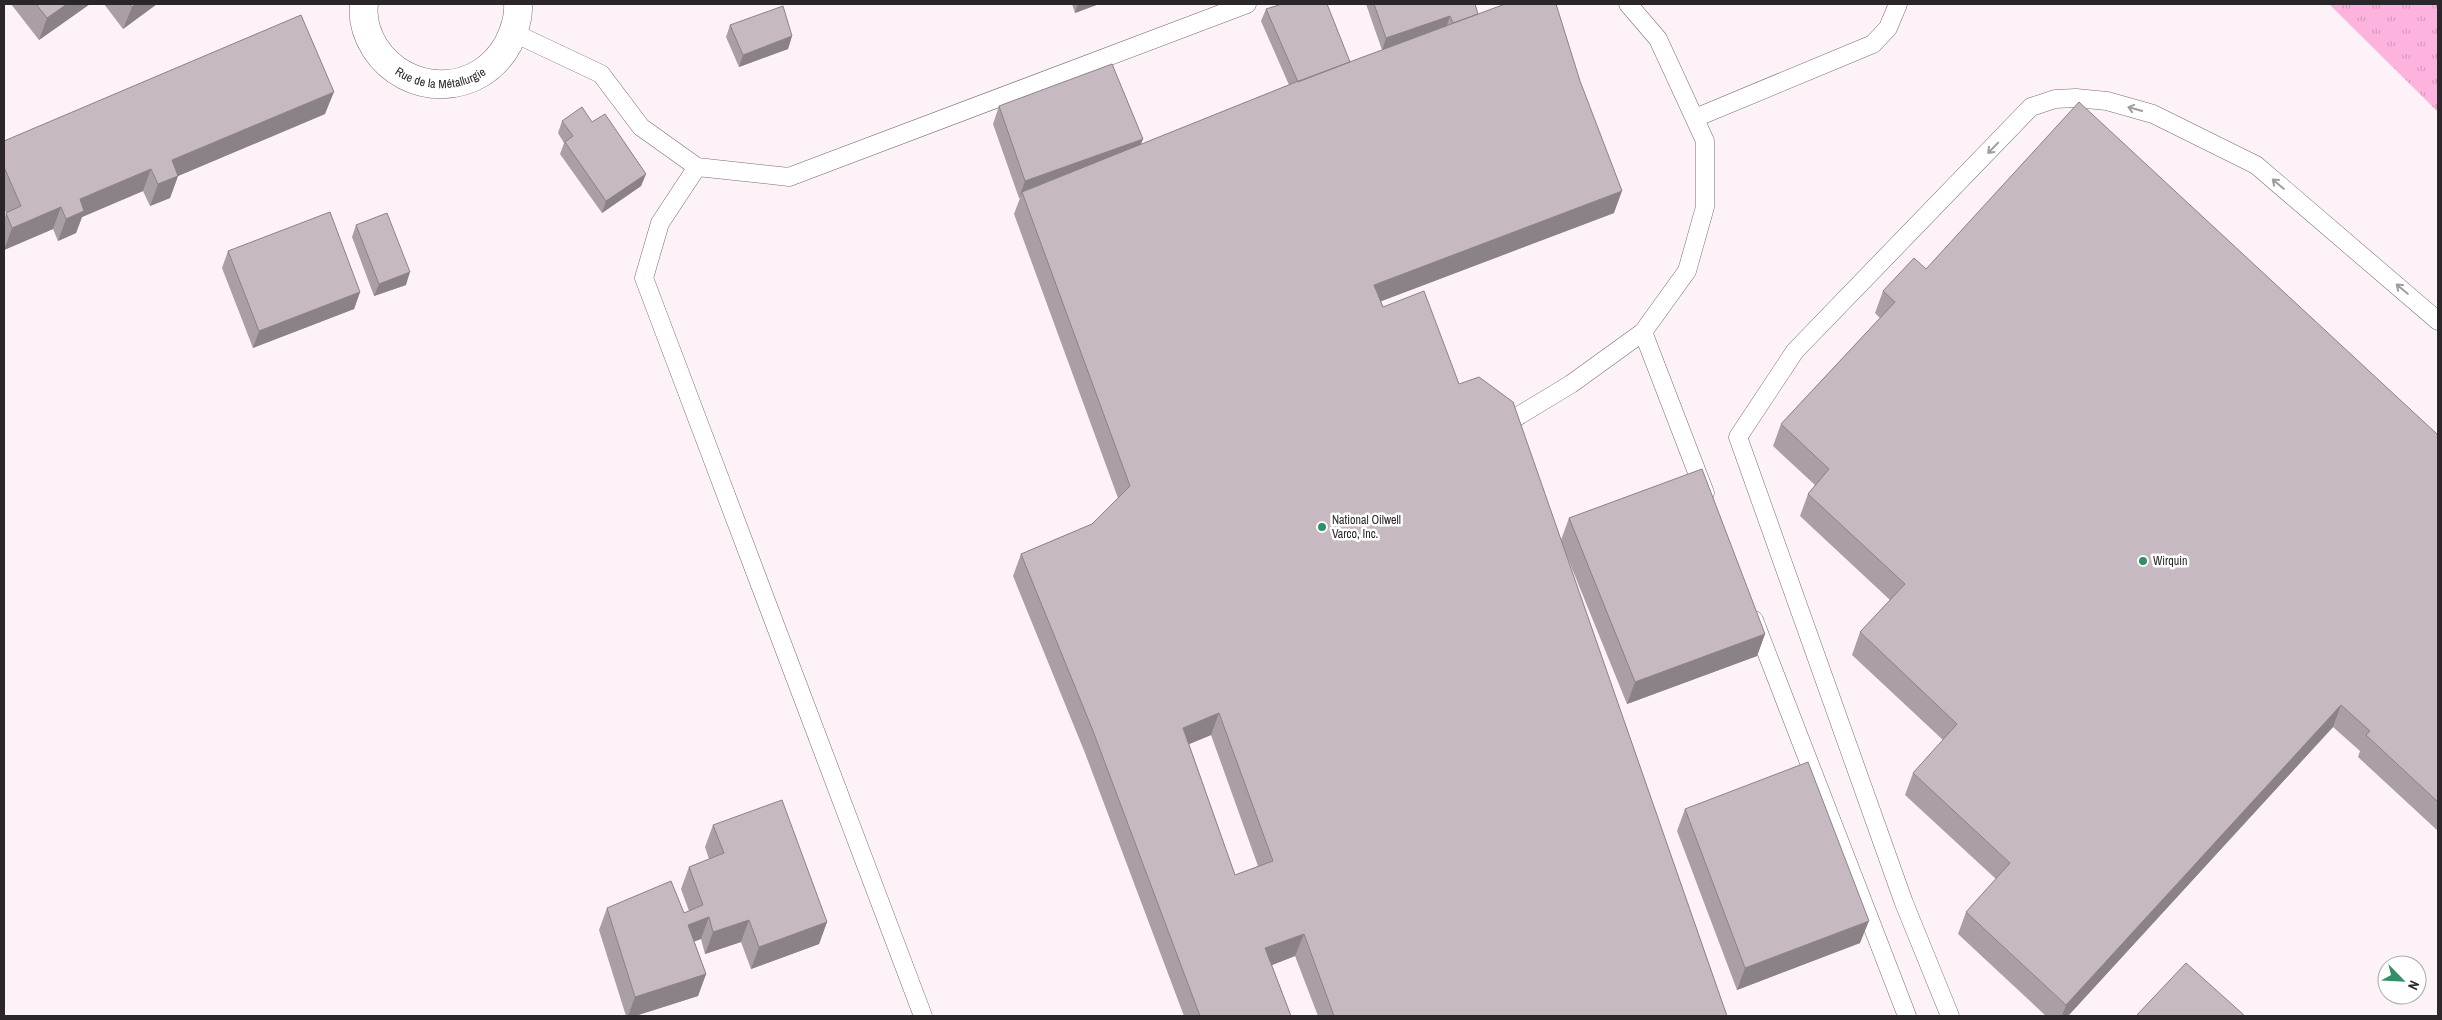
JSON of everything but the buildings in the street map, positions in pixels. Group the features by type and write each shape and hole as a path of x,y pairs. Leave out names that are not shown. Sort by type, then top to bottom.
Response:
{"street":[{"name":"Rue de la Métallurgie","path":"364,4 363,13 369,39 384,61 405,77 430,85 457,84 481,74 501,56 514,33 518,4"}],"lane":[{"path":"514,33 601,74 641,127 697,168 789,177 1247,4"},
{"path":"1512,443 1505,424 1571,384 1643,332 1686,271 1705,207 1705,141 1658,39 1628,4"},
{"path":"1695,118 1873,44 1888,28 1898,4"},
{"path":"1950,1016 1904,903 1738,437 1795,350 2031,107 2056,99 2069,98 2107,101 2153,114 2256,165 2438,321"},
{"path":"697,168 660,223 644,278 923,1016"},
{"path":"1643,332 1710,508"},
{"path":"1746,600 1907,1016"}],"green space":[{"path":"2329,4 2438,4 2438,112"}],"place":[{"name":"National Oilwell Varco, Inc.","path":"1322,527"},
{"name":"Wirquin","path":"2143,561"}]}
